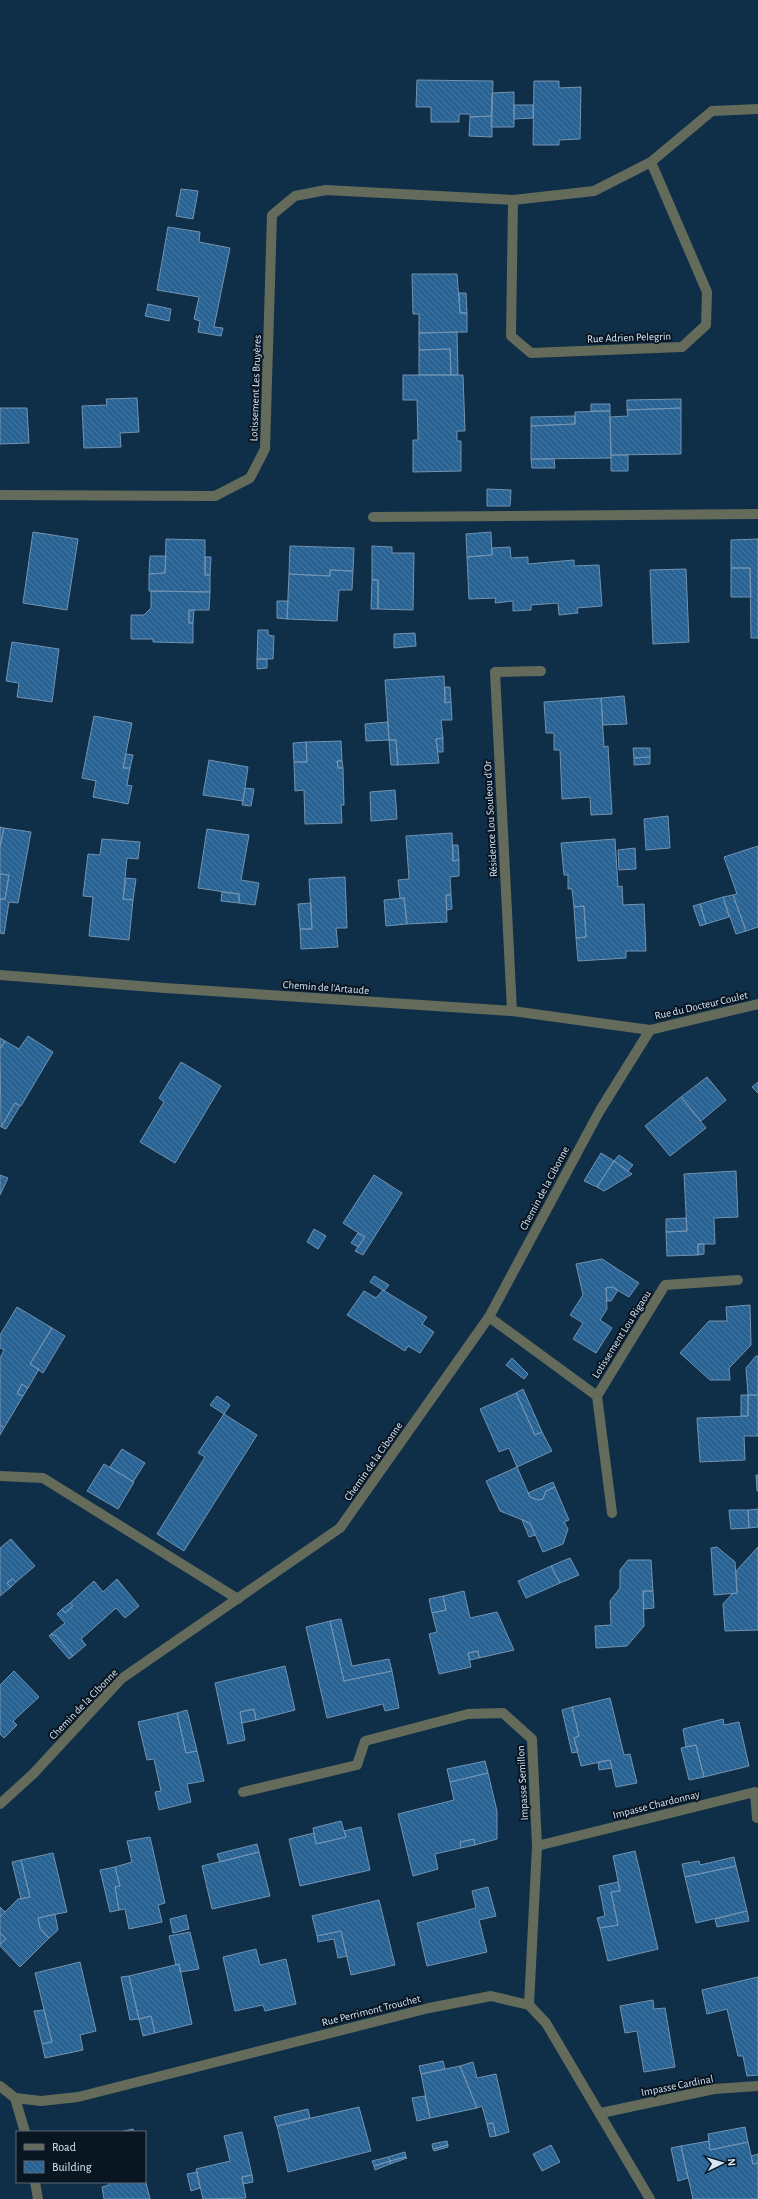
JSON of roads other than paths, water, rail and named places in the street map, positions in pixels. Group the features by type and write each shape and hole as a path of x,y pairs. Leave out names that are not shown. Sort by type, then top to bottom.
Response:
{"street":[{"path":"513,200 594,191 651,162 712,111 758,109"},
{"name":"Rue Adrien Pelegrin","path":"513,200 511,336 531,353 682,347 706,325 707,292 651,162"},
{"name":"Lotissement Les Bruyères","path":"0,495 214,496 250,478 265,449 272,215 295,196 326,190 513,200"},
{"path":"373,517 758,514"},
{"name":"Résidence Lou Souleou d'Or","path":"512,1011 495,672 541,671"},
{"name":"Chemin de l'Artaude","path":"0,975 173,989 512,1011 650,1030"},
{"name":"Rue du Docteur Coulet","path":"650,1030 758,1004"},
{"name":"Chemin de la Cibonne","path":"0,1804 33,1774 121,1679 340,1528 489,1317 599,1112 650,1030"},
{"name":"Lotissement Lou Rigaou","path":"612,1513 597,1396 665,1285 738,1280"},
{"name":"Lotissement Lou Rigaou","path":"489,1317 597,1396"},
{"path":"0,1476 43,1478 238,1599"},
{"name":"Impasse Semillon","path":"242,1792 357,1765 365,1741 468,1714 503,1713 532,1739 537,1846 529,2005"},
{"name":"Impasse Chardonnay","path":"537,1846 755,1792 758,1818"},
{"name":"Rue Perrimont Trouchet","path":"0,2086 16,2098 40,2101 78,2097 429,2008 491,1996 529,2005"},
{"path":"529,2005 546,2023 601,2113 650,2199"},
{"name":"Impasse Cardinal","path":"601,2113 714,2089 758,2086"},
{"path":"16,2098 25,2131"},
{"path":"35,2183 38,2199"}]}
